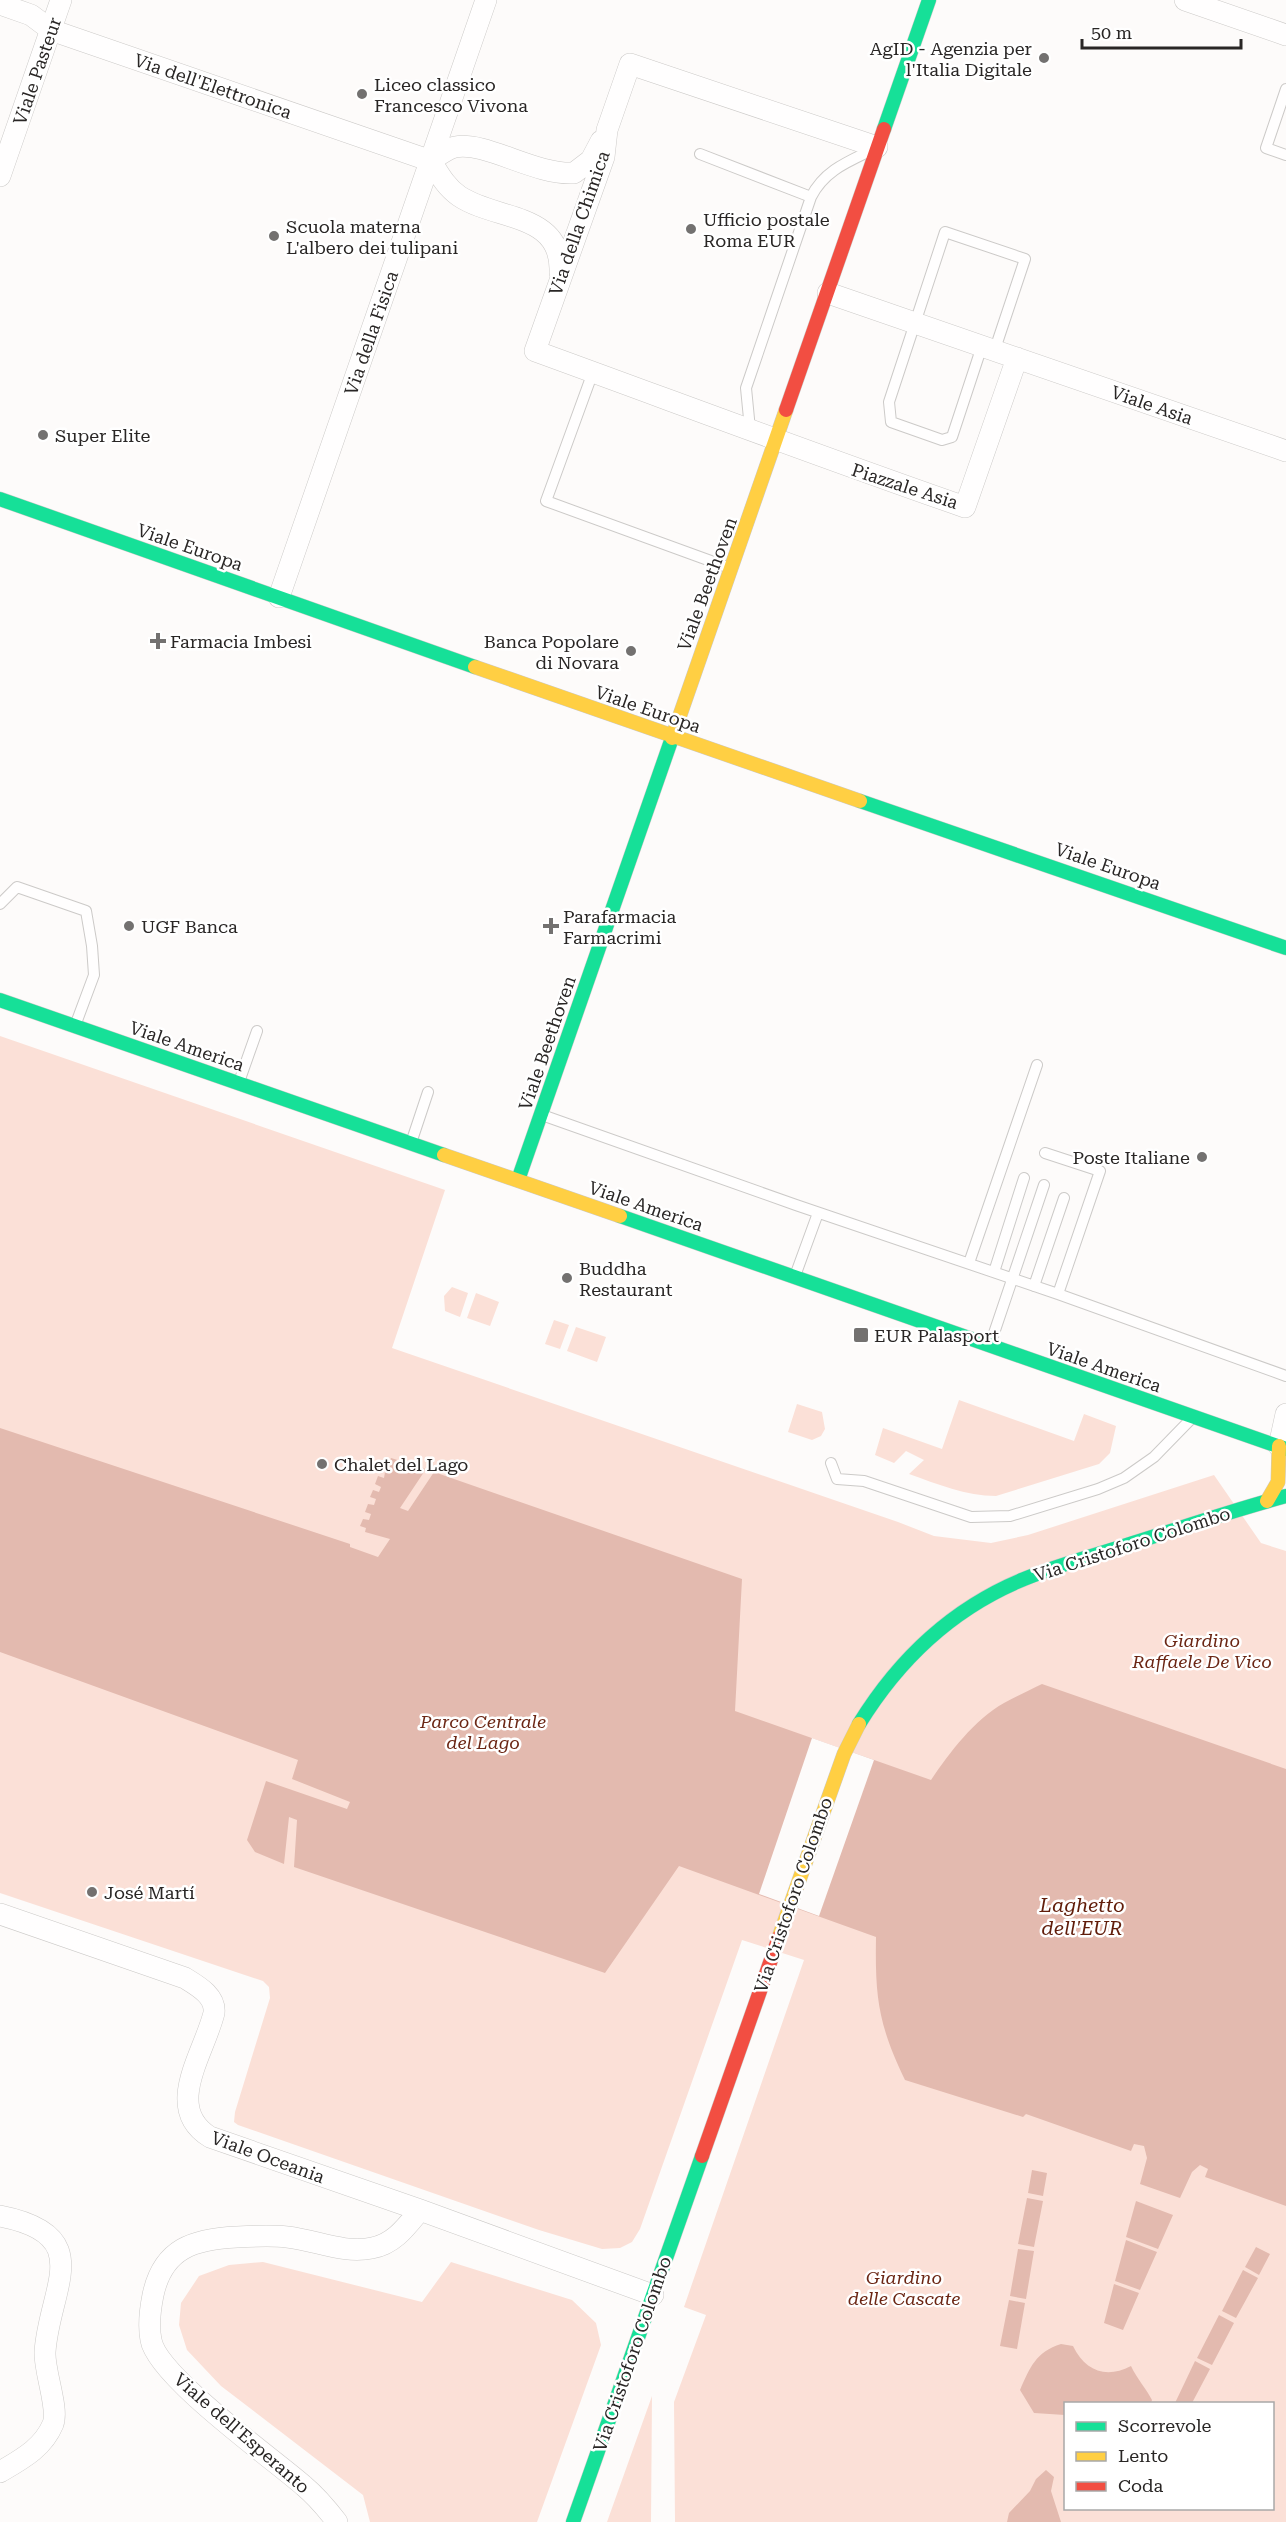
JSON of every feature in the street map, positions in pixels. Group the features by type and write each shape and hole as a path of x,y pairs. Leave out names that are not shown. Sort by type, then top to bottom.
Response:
{"street":[{"name":"Viale Pasteur","path":"0,176 62,0"},
{"name":"Via della Fisica","path":"279,597 486,0"},
{"name":"Viale Beethoven","path":"518,1180 929,0"},
{"path":"1185,0 1286,35"},
{"name":"Via dell'Elettronica","path":"0,4 31,15 51,30 430,161"},
{"name":"Via della Chimica","path":"777,441 750,429 535,351 604,157 607,130 630,64 878,147"},
{"path":"560,279 560,257 551,238 533,225 477,205 458,195 444,183 430,161 455,147 464,147 498,155 553,173 574,172 583,168 591,160 607,130"},
{"path":"828,293 1017,358"},
{"name":"Piazzale Asia","path":"777,441 965,507 1017,358"},
{"name":"Viale Asia","path":"1017,358 1286,451"},
{"name":"Viale Europa","path":"0,499 673,736 1286,948"},
{"name":"Viale America","path":"0,1000 1283,1448"},
{"path":"1268,1501 1277,1490 1279,1483 1286,1414"},
{"name":"Via Cristoforo Colombo","path":"573,2522 844,1754 874,1697 929,1636 972,1605 1008,1586 1050,1569 1286,1496"},
{"name":"Viale Oceania","path":"0,1914 184,1978 210,1998 215,2008 214,2013 186,2101 192,2123 205,2134 652,2295"},
{"name":"Viale dell'Esperanto","path":"338,2522 305,2486 210,2409 164,2365 153,2350 150,2336 151,2304 155,2286 161,2271 175,2254 205,2240 245,2236 285,2236 346,2250 359,2250 390,2241 420,2210"},
{"path":"0,2216 24,2221 43,2232 55,2245 62,2265 45,2353 55,2420 37,2448 0,2472"}],"lane":[{"path":"1286,89 1266,148 1286,155"},
{"path":"750,429 746,388 811,197 819,182 833,169 878,147"},
{"path":"700,154 811,197"},
{"path":"945,232 1025,260 988,349 952,437 942,440 891,422 889,402 945,232"},
{"path":"593,372 546,501 731,568"},
{"path":"0,904 17,886 86,910 94,975 75,1026"},
{"path":"239,1083 257,1031"},
{"path":"969,1263 1037,1065"},
{"path":"411,1143 428,1092"},
{"path":"541,1115 818,1213 1058,1294 1286,1376"},
{"path":"1045,1153 1100,1171 1058,1294"},
{"path":"994,1272 1024,1178"},
{"path":"990,1345 1044,1185"},
{"path":"1034,1286 1064,1198"},
{"path":"795,1277 818,1213"},
{"path":"831,1463 837,1479 864,1481 971,1517 1011,1516 1098,1489 1124,1478 1154,1457 1193,1417"}],"green space":[{"name":"Parco Centrale del Lago","path":"0,1036 445,1190 392,1348 934,1536 991,1543 1028,1535 1214,1475 1261,1543 1286,1551 1286,2522 675,2522 674,2402 706,2315 684,2307 804,1960 742,1940 640,2229 632,2242 620,2248 602,2249 539,2230 234,2122 235,2112 270,1998 269,1987 263,1981 0,1893"},
{"path":"452,1287 468,1293 460,1317 445,1311 444,1296"},
{"path":"476,1293 499,1302 490,1326 467,1318"},
{"path":"554,1320 569,1325 560,1349 545,1344"},
{"path":"576,1327 606,1337 597,1362 567,1351"},
{"path":"959,1400 1074,1441 1084,1414 1116,1426 1110,1453 1099,1464 996,1496 963,1492 909,1474 924,1460 906,1451 894,1463 875,1455 883,1428 942,1449"},
{"path":"797,1404 822,1412 825,1429 821,1436 812,1440 788,1432"},
{"path":"263,2262 422,2302 451,2262 572,2300 596,2323 601,2345 537,2522 370,2522 363,2495 221,2386 187,2350 179,2325 181,2303 199,2276 229,2265"},
{"path":"652,2396 651,2522 607,2522"}],"water":[{"name":"Laghetto dell'EUR","path":"0,1428 350,1544 350,1547 378,1557 390,1539 365,1532 366,1528 360,1526 363,1519 369,1520 371,1514 365,1512 368,1504 374,1505 376,1499 370,1497 373,1490 379,1492 381,1487 375,1484 378,1476 384,1478 385,1472 380,1470 382,1464 388,1466 391,1458 426,1469 400,1508 408,1511 434,1472 742,1579 735,1711 931,1780 955,1748 983,1718 1004,1703 1042,1684 1286,1769 1286,2206 1205,2177 1208,2169 1200,2165 1192,2172 1180,2198 1140,2184 1147,2158 1144,2146 1134,2144 1131,2151 1026,2114 1023,2117 905,2080 889,2042 880,2010 876,1977 876,1937 679,1866 605,1973 294,1867 297,1820 289,1817 284,1864 255,1852 247,1840 266,1781 347,1809 350,1802 292,1779 298,1760 0,1652"},
{"path":"1032,2170 1047,2173 1043,2196 1028,2193"},
{"path":"1027,2198 1043,2201 1034,2247 1018,2244"},
{"path":"1136,2201 1173,2215 1158,2249 1126,2237"},
{"path":"1126,2240 1157,2252 1140,2290 1115,2281"},
{"path":"1256,2247 1270,2254 1259,2275 1245,2267"},
{"path":"1018,2249 1034,2251 1026,2299 1010,2296"},
{"path":"1243,2270 1258,2278 1236,2318 1222,2311"},
{"path":"1114,2284 1139,2293 1123,2330 1104,2323"},
{"path":"1009,2300 1025,2303 1017,2349 1000,2346"},
{"path":"1219,2315 1234,2323 1212,2365 1197,2358"},
{"path":"1061,2344 1073,2346 1090,2367 1105,2372 1122,2370 1131,2366 1151,2402 1064,2402 1064,2415 1034,2413 1020,2390 1035,2361 1052,2347"},
{"path":"1195,2361 1210,2369 1193,2402 1175,2402"},
{"path":"1046,2470 1054,2477 1051,2491 1061,2522 1007,2522 1009,2513"}],"pier":[{"path":"812,1738 874,1760 819,1916 759,1894"}],"traffic: fast":[{"path":"884,129 929,0"},
{"path":"0,499 475,667"},
{"path":"518,1180 672,738"},
{"path":"860,801 1286,948"},
{"path":"0,1000 444,1155"},
{"path":"620,1216 1286,1449"},
{"path":"859,1724 875,1700 910,1657 951,1620 998,1591 1065,1564 1286,1496"},
{"path":"573,2522 702,2156"}],"traffic: slow":[{"path":"672,738 786,410"},
{"path":"475,667 860,801"},
{"path":"444,1155 620,1216"},
{"path":"1267,1501 1278,1482 1279,1446"},
{"path":"779,1937 844,1754 859,1724"}],"traffic: jam":[{"path":"786,410 884,129"},
{"path":"702,2156 779,1937"}],"place":[{"name":"AgID - Agenzia per l'Italia Digitale","path":"1044,58"},
{"name":"Liceo classico Francesco Vivona","path":"362,94"},
{"name":"Ufficio postale Roma EUR","path":"691,229"},
{"name":"Scuola materna L'albero dei tulipani","path":"274,236"},
{"name":"Super Elite","path":"43,435"},
{"name":"Farmacia Imbesi","path":"158,641"},
{"name":"Banca Popolare di Novara","path":"631,651"},
{"name":"UGF Banca","path":"129,926"},
{"name":"Parafarmacia Farmacrimi","path":"551,926"},
{"name":"Poste Italiane","path":"1202,1157"},
{"name":"Buddha Restaurant","path":"567,1278"},
{"name":"EUR Palasport","path":"861,1335"},
{"name":"Chalet del Lago","path":"322,1464"},
{"name":"José Martí","path":"92,1892"}],"park label":[{"name":"Giardino Raffaele De Vico","path":"1202,1650"},
{"name":"Giardino delle Cascate","path":"904,2287"}]}
